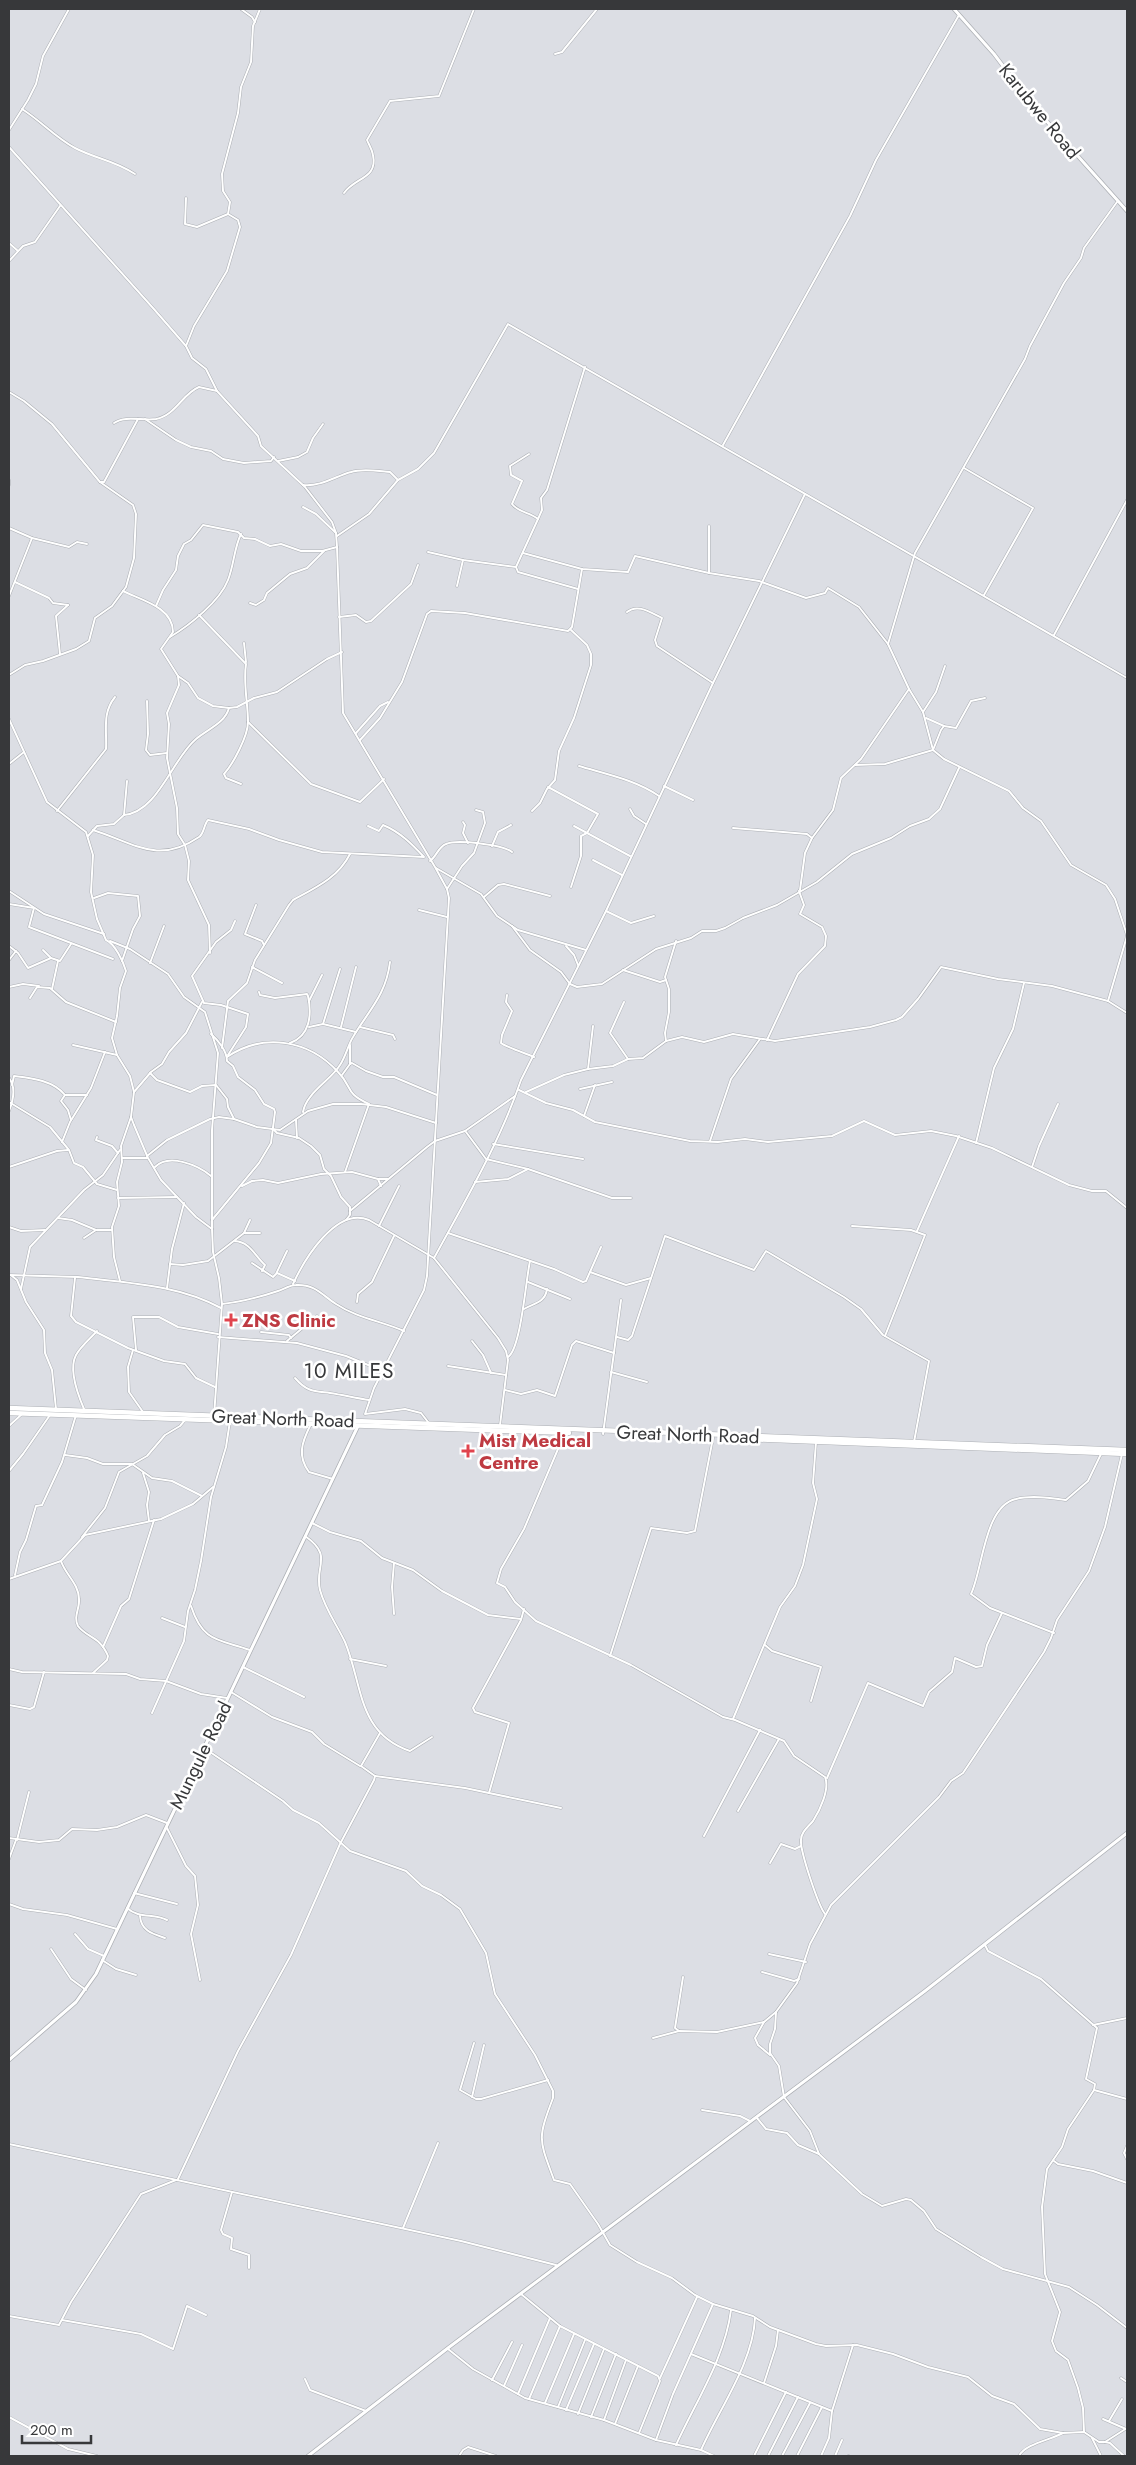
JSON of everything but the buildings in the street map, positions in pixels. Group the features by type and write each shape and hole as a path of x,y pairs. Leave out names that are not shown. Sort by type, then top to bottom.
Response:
{"highway":[{"name":"Great North Road","path":"9,1408 76,1415 185,1419 214,1418 230,1422 914,1442 1126,1451"},
{"name":"Great North Road","path":"9,1413 84,1411 143,1413 214,1418 429,1424 562,1432 603,1432 816,1442 1101,1453 1126,1451"}],"street":[{"path":"9,130 36,84 44,56 69,9"},
{"path":"241,9 252,17 255,22"},
{"path":"228,214 230,202 223,190 222,174 238,113 241,87 251,62 251,40 260,9"},
{"path":"344,193 349,186 369,176 373,170 372,152 368,140 390,101 439,96 474,9"},
{"path":"555,54 562,52 597,9"},
{"name":"Karubwe Road","path":"954,9 994,54 1034,107 1127,211"},
{"path":"723,445 850,216 876,160 959,14"},
{"path":"22,109 69,144 90,155 121,164 135,174"},
{"path":"9,147 186,346 192,358 210,374 217,391 258,436 261,446 303,485 330,518 336,534 342,652 342,709 447,889 449,898 429,1256 424,1290 369,1400 365,1414 405,1410 421,1413 429,1424"},
{"path":"186,198 184,224 188,226 197,227 228,214"},
{"path":"888,644 914,555 1025,359 1064,283 1081,258 1084,248 1118,201"},
{"path":"9,261 18,251 35,242 60,206"},
{"path":"186,346 194,326 229,267 240,227 238,220 228,214"},
{"path":"9,243 18,251"},
{"path":"336,534 369,514 398,480 418,468 437,450 441,438 478,380 507,324 723,445 1127,678"},
{"path":"578,589 518,572 516,567 542,510 541,498 547,490 585,367"},
{"path":"114,423 122,420 146,419 166,415 199,387 217,391"},
{"path":"9,392 24,401 52,424 100,482 136,508 134,558 123,592 112,606 95,618 92,634 85,645 43,662 25,665 9,675"},
{"path":"100,482 104,482 138,419"},
{"path":"146,419 176,440 197,449 211,451 223,459 242,462 264,462 272,461 274,457"},
{"path":"278,461 298,457 306,452 323,424"},
{"path":"528,454 510,466 511,475 522,481 512,504 517,510 533,515 538,520"},
{"path":"964,468 1033,508 984,595"},
{"path":"303,485 311,486 351,472 365,471 390,472 398,480"},
{"path":"9,480 9,485"},
{"path":"434,1258 475,1182 805,494"},
{"path":"1054,635 1127,500"},
{"path":"303,507 316,514 336,534"},
{"path":"156,607 163,590 176,570 178,556 184,544 191,540 200,527 206,525 220,527 241,534 244,538 255,539 270,546 281,544 301,551 326,550 337,547"},
{"path":"708,526 709,573"},
{"path":"9,528 32,538 70,546 78,542 87,544"},
{"path":"241,534 226,584 209,607 170,637 160,648 178,676 188,683 198,698 213,706 229,708 246,703 254,698 277,692 342,652"},
{"path":"9,596 32,538"},
{"path":"250,603 256,605 264,600 267,593 290,574 307,568 326,550"},
{"path":"428,552 463,560 516,567"},
{"path":"522,553 582,569 628,572 635,556 709,573 757,581 809,599 817,594 825,593 828,588 859,607 888,644 909,688 924,712 934,750 944,760 1009,791 1024,808 1041,821 1071,865 1106,885 1115,899 1127,934 1108,1001"},
{"path":"458,586 463,560"},
{"path":"340,617 356,615 366,622 371,621 411,584 418,565"},
{"path":"571,630 582,569"},
{"path":"15,582 49,598 53,603 68,605 56,616 60,654"},
{"path":"123,592 162,610 172,623 173,632 170,637"},
{"path":"627,612 631,608 640,608 662,618 655,640 657,646 713,683"},
{"path":"360,740 380,718 402,682 427,614 430,611 465,613 571,630 588,645 591,654 591,665 574,718 559,751 555,780 548,787 540,804 532,811"},
{"path":"199,615 246,664"},
{"path":"242,784 226,778 224,774 236,756 248,722 244,643"},
{"path":"924,712 936,692 945,666"},
{"path":"178,676 179,685 167,714 169,724 167,753 177,808 178,834 185,844 189,861 188,880 202,905 209,925 210,953"},
{"path":"767,1040 798,974 825,946 826,936 822,927 800,914 804,905 800,890 803,860 812,838 833,810 841,778 879,734 909,688"},
{"path":"57,811 106,749 104,734 106,711 115,697"},
{"path":"926,718 944,726 957,727 971,701 985,698"},
{"path":"147,701 148,734 146,750 150,755 167,753"},
{"path":"356,733 380,706 389,702"},
{"path":"88,836 99,826 114,824 124,815 138,811 159,790 185,750 214,724 224,719 229,708"},
{"path":"9,719 47,802 82,828 88,836 93,855 90,886 98,919 106,940 128,948 168,974 181,994 207,1015 210,1032 218,1053 211,1176 212,1229 222,1304 218,1334 214,1418"},
{"path":"248,722 316,786 360,802 384,779"},
{"path":"934,750 944,726"},
{"path":"854,765 885,764 934,750"},
{"path":"9,764 25,751"},
{"path":"579,766 649,789 659,796"},
{"path":"512,926 530,950 544,962 561,972 570,984 577,987 602,984 656,949 676,941 691,938 702,931 716,931 725,928 743,918 777,905 800,890 817,882 852,854 891,838 910,826 934,816 940,809 960,768"},
{"path":"124,815 127,780"},
{"path":"664,786 693,800"},
{"path":"548,787 596,811 598,816 586,833 581,836 581,856 571,887"},
{"path":"630,809 634,816 646,824"},
{"path":"447,889 478,844 485,818 483,812 476,810"},
{"path":"93,830 133,846 152,850 172,851 200,837 208,820 249,829 318,851 424,857"},
{"path":"463,822 465,825 463,833 468,843"},
{"path":"368,826 379,831 383,825 388,827 405,838 424,857 430,860"},
{"path":"492,846 498,832 511,825"},
{"path":"574,826 630,856"},
{"path":"733,828 807,834 812,838"},
{"path":"430,860 446,844 468,843 507,847 512,852"},
{"path":"222,1048 227,1007 230,998 246,983 264,945 293,900 330,878 343,866 350,854"},
{"path":"593,860 622,875"},
{"path":"434,867 484,897 497,916 520,931 586,950"},
{"path":"452,884 458,882"},
{"path":"484,897 498,886 504,884 550,896"},
{"path":"9,891 44,914 75,926 104,934"},
{"path":"94,898 108,892 138,896 140,916 133,929 122,961"},
{"path":"9,904 34,908"},
{"path":"256,905 245,934 262,941 264,945"},
{"path":"34,908 30,927 113,959"},
{"path":"419,910 447,917"},
{"path":"606,911 631,923 654,916"},
{"path":"134,1092 150,1073 162,1064 169,1052 188,1030 202,1002 192,976 223,934 231,930 235,921"},
{"path":"152,965 150,960 164,926"},
{"path":"21,1289 29,1250 45,1230 108,1170 120,1150 131,1117 134,1092 127,1067 117,1055 112,1038 120,988 126,971 110,941"},
{"path":"666,1041 669,989 666,980 676,941"},
{"path":"43,950 51,958 62,961 71,944"},
{"path":"566,945 574,955 578,965"},
{"path":"9,946 16,951 28,968 51,958"},
{"path":"9,960 16,951"},
{"path":"52,990 58,961"},
{"path":"303,1113 317,1089 340,1066 356,1032 377,1003 387,979 390,962"},
{"path":"252,967 282,983"},
{"path":"341,1027 356,967"},
{"path":"526,1092 546,1081 588,1069 612,1066 628,1059 644,1058 666,1041 682,1038 709,1042 733,1034 767,1040 784,1040 870,1027 896,1020 902,1017 918,999 941,967 1024,983 1052,986 1108,1001 1127,1013"},
{"path":"323,1024 340,969"},
{"path":"623,970 660,982 666,980"},
{"path":"309,1001 322,974"},
{"path":"976,1143 994,1068 1013,1029 1024,983"},
{"path":"9,987 23,984 52,990 66,1002 116,1022"},
{"path":"30,998 39,986"},
{"path":"258,992 267,998 307,994 309,1001 309,1027 302,1037 290,1043"},
{"path":"507,995 506,1002 512,1011 502,1034 501,1043 504,1047 516,1049 534,1057"},
{"path":"202,1002 227,1007 247,1014 249,1017 242,1034 227,1057"},
{"path":"624,1002 610,1033 628,1059"},
{"path":"309,1027 323,1024 356,1032"},
{"path":"588,1069 593,1026"},
{"path":"360,1027 393,1035 395,1038"},
{"path":"210,1032 222,1048 227,1061 233,1066 238,1077 255,1090 264,1104 274,1109 272,1124 274,1130 271,1143 242,1186 212,1220"},
{"path":"710,1141 731,1079 760,1039"},
{"path":"227,1057 234,1052 264,1042 290,1043 305,1048 336,1070 342,1076 354,1097 369,1104"},
{"path":"342,1076 350,1064 350,1043"},
{"path":"73,1046 117,1055"},
{"path":"218,1053 223,1051"},
{"path":"62,1142 70,1122 87,1095 105,1052"},
{"path":"350,1064 352,1063 382,1077 394,1077 437,1094"},
{"path":"150,1073 157,1080 190,1092 202,1086 216,1085"},
{"path":"9,1111 12,1104 14,1076 27,1076 53,1085 65,1095 87,1095"},
{"path":"9,1078 12,1085"},
{"path":"580,1089 612,1082"},
{"path":"216,1085 227,1099 228,1107 234,1119"},
{"path":"584,1116 595,1085"},
{"path":"518,1090 595,1122 631,1128 666,1137 710,1141 745,1139 768,1142 835,1135 864,1121 894,1135 931,1131 959,1136 1069,1185 1109,1193 1127,1208"},
{"path":"65,1095 61,1101 65,1104 70,1114 70,1122"},
{"path":"222,1304 245,1301 277,1292 293,1284 316,1243 346,1220 350,1211 381,1187 414,1156 436,1141 465,1132 515,1096"},
{"path":"9,1102 50,1127 69,1150 73,1162 83,1167 99,1185 117,1190"},
{"path":"122,1158 147,1157 167,1140 213,1118 234,1119 257,1127 280,1130 303,1113 333,1104 369,1104 386,1107 436,1123"},
{"path":"345,1172 369,1104"},
{"path":"1032,1167 1039,1146 1058,1104"},
{"path":"131,1117 147,1157 161,1180 206,1227 212,1229"},
{"path":"295,1119 297,1138"},
{"path":"274,1130 277,1133 297,1138 312,1146 320,1155 324,1169 329,1174 350,1211"},
{"path":"465,1132 486,1158 528,1169 604,1196 616,1199 631,1198"},
{"path":"917,1232 959,1136"},
{"path":"97,1137 96,1140 112,1146 118,1153"},
{"path":"493,1144 582,1159"},
{"path":"9,1167 57,1151 69,1150"},
{"path":"120,1150 122,1158 117,1190 119,1206 112,1230 114,1257 120,1282"},
{"path":"155,1169 156,1164 172,1159 202,1170 211,1176"},
{"path":"475,1182 508,1179 528,1169"},
{"path":"242,1186 252,1181 263,1180 278,1183 345,1172 356,1172 378,1179 389,1179"},
{"path":"378,1179 381,1187"},
{"path":"379,1226 399,1186"},
{"path":"118,1198 177,1197"},
{"path":"167,1288 170,1264 184,1203"},
{"path":"58,1218 72,1220 96,1230 112,1230"},
{"path":"346,1220 365,1218 434,1258 498,1338 508,1357"},
{"path":"244,1234 250,1220"},
{"path":"852,1226 917,1232 926,1237 885,1336"},
{"path":"9,1227 24,1231 45,1230"},
{"path":"84,1238 96,1230"},
{"path":"170,1264 203,1264 244,1234 260,1233"},
{"path":"448,1233 554,1269 583,1282 586,1280 601,1247"},
{"path":"617,1337 628,1340 632,1336 666,1235 754,1270 766,1251 859,1307 885,1336 929,1361 914,1442"},
{"path":"357,1302 358,1294 368,1287 380,1268 394,1236"},
{"path":"235,1240 253,1250 259,1260 265,1265 262,1271"},
{"path":"252,1263 273,1277 277,1273 287,1251"},
{"path":"500,1429 508,1357 514,1349 528,1282 526,1278 530,1261"},
{"path":"590,1272 626,1285 652,1277"},
{"path":"277,1273 295,1281"},
{"path":"9,1275 74,1278 167,1288 210,1302 221,1308"},
{"path":"9,1275 17,1280 26,1302 44,1330 45,1353 52,1370 54,1413 9,1471"},
{"path":"74,1278 71,1318 79,1324 135,1350 164,1361 185,1364 196,1378 216,1387"},
{"path":"528,1282 570,1299"},
{"path":"293,1284 315,1288 356,1316 382,1322 404,1331"},
{"path":"522,1310 538,1303 544,1298 547,1289"},
{"path":"603,1432 621,1300"},
{"path":"287,1341 317,1316"},
{"path":"143,1413 130,1395 129,1388 128,1364 135,1350 133,1317 158,1317 178,1327 218,1334"},
{"path":"84,1411 79,1398 74,1361 78,1352 97,1331"},
{"path":"261,1332 277,1332 289,1335 291,1338"},
{"path":"218,1337 287,1341 346,1356 383,1371"},
{"path":"472,1341 483,1355 491,1373"},
{"path":"505,1390 521,1394 537,1390 555,1396 572,1345 576,1341 614,1353"},
{"path":"448,1366 506,1375"},
{"path":"610,1372 647,1382"},
{"path":"295,1378 302,1385 317,1393 328,1392 369,1400"},
{"path":"9,1426 23,1413"},
{"path":"15,1576 20,1552 26,1540 36,1506 42,1503 65,1455 76,1415"},
{"path":"9,1578 61,1561 106,1508 117,1474 148,1456 165,1435 180,1426 185,1419"},
{"path":"152,1713 182,1647 201,1561 213,1487 226,1446 230,1422"},
{"path":"311,1425 302,1444 302,1461 309,1472 332,1479"},
{"name":"Mungule Road","path":"9,2060 65,2012 86,1990 358,1426"},
{"path":"562,1432 558,1449 524,1528 496,1579 497,1583 505,1587 515,1602 536,1621 638,1669 715,1713 779,1739 787,1744 794,1756 815,1769 826,1780"},
{"path":"610,1656 651,1528 687,1533 695,1531 714,1438"},
{"path":"733,1719 780,1607 795,1586 805,1560 817,1499 813,1483 816,1442"},
{"path":"819,2154 810,2131 784,2096 779,2066 771,2056 762,2050 755,2040 764,2022 776,2012 799,1978 806,1962 810,1944 825,1914 843,1891 926,1810 951,1781 963,1773 1044,1652 1061,1614 1090,1569 1105,1527 1126,1451"},
{"path":"1054,1633 990,1608 971,1594 996,1513 1005,1504 1018,1498 1066,1500 1088,1481 1101,1453"},
{"path":"65,1455 87,1458 103,1464 132,1464 155,1480 172,1481 202,1496"},
{"path":"142,1472 149,1492 147,1505 149,1521"},
{"path":"82,1537 154,1520 187,1507 213,1487"},
{"path":"103,1647 121,1606 129,1598 154,1520"},
{"path":"312,1522 330,1532 360,1541 382,1558 413,1570 442,1591 488,1615 521,1619"},
{"path":"305,1536 316,1544 320,1551 323,1560 320,1590 345,1643 366,1714 380,1733 410,1751 432,1737"},
{"path":"61,1561 73,1580 79,1599 76,1615 78,1626 96,1638 108,1658 93,1674"},
{"path":"394,1563 392,1587 394,1614"},
{"path":"190,1606 199,1627 206,1634 223,1643 250,1650"},
{"path":"490,1793 509,1723 474,1712 473,1708 521,1619 524,1609"},
{"path":"825,1914 805,1863 801,1846 802,1834 814,1818 826,1791 826,1780 868,1683 923,1706 929,1692 952,1672 955,1658 976,1667 982,1666 987,1645 1002,1613"},
{"path":"162,1618 185,1627"},
{"path":"765,1645 772,1651 821,1667 811,1700"},
{"path":"350,1659 386,1666"},
{"path":"243,1667 304,1697"},
{"path":"9,1669 22,1672 126,1674 140,1679 166,1681 201,1694 228,1698"},
{"path":"9,1705 34,1708 44,1672"},
{"path":"231,1692 272,1717 309,1731 332,1749 375,1776 490,1793 561,1808"},
{"path":"704,1836 760,1730"},
{"path":"361,1766 380,1733"},
{"path":"738,1811 779,1739"},
{"path":"204,1748 284,1801 293,1810 318,1823 340,1844 357,1854 406,1871 422,1886 460,1909 486,1953 495,1994 535,2055 554,2095 541,2133 543,2152 554,2180 570,2184 613,2247 672,2278 713,2304 755,2318 778,2330 825,2346 853,2344 882,2350 928,2367 968,2377 992,2396 1014,2404 1038,2428 1063,2433 1084,2432 1097,2442 1110,2443 1124,2456"},
{"path":"9,2316 59,2325 141,2194 177,2180 238,2051 291,1955 299,1932 340,1844 367,1796 375,1776"},
{"path":"9,1860 29,1792"},
{"path":"9,1838 16,1840 59,1840 75,1829 97,1830 117,1827 146,1815 167,1825 186,1866 195,1876 198,1913 191,1934 200,1980"},
{"path":"308,2456 448,2348 985,1945 1127,1834"},
{"path":"770,1863 781,1844 795,1849 801,1846"},
{"path":"134,1893 176,1904"},
{"path":"9,1904 23,1909 67,1915 117,1929"},
{"path":"127,1908 140,1916 168,1920"},
{"path":"140,1916 140,1922 145,1929 165,1938"},
{"path":"75,1934 88,1949 104,1956"},
{"path":"985,1945 988,1951 1041,1979 1097,2028 1086,2079 1095,2084 1094,2090 1068,2129 1062,2147 1047,2169 1042,2206 1047,2282 1060,2310 1052,2341 1056,2351 1067,2358 1078,2388 1083,2408 1084,2432"},
{"path":"51,1950 71,1978 86,1990"},
{"path":"769,1954 806,1962"},
{"path":"102,1960 116,1970 136,1975"},
{"path":"762,1972 794,1981 799,1978"},
{"path":"679,2031 675,2028 683,1977"},
{"path":"771,2056 770,2044 775,2029 776,2012"},
{"path":"1093,2025 1127,2018"},
{"path":"654,2038 679,2031 717,2032 764,2022"},
{"path":"474,2043 460,2090 472,2097 481,2099 548,2080"},
{"path":"472,2097 484,2045"},
{"path":"1094,2090 1127,2099"},
{"path":"702,2110 748,2118 750,2121"},
{"path":"756,2117 766,2129 787,2133 798,2145 819,2154 862,2194 880,2205 906,2199 911,2200 924,2210 933,2226 981,2257 1003,2269 1069,2287 1097,2304 1127,2328"},
{"path":"403,2228 438,2143"},
{"path":"9,2144 403,2228 516,2254 558,2266"},
{"path":"1127,2146 1124,2153 1127,2159"},
{"path":"1054,2161 1058,2164 1094,2171 1127,2183 1127,2179"},
{"path":"232,2192 221,2230 223,2234 232,2238 230,2248 249,2254 248,2268"},
{"path":"522,2294 560,2326 660,2378"},
{"path":"639,2433 660,2378 698,2296"},
{"path":"656,2440 713,2304"},
{"path":"62,2320 140,2334 173,2349 186,2306 206,2315"},
{"path":"676,2444 716,2363 730,2324 731,2310"},
{"path":"518,2394 550,2318"},
{"path":"701,2450 740,2372 751,2339 755,2318"},
{"path":"529,2398 560,2326"},
{"path":"764,2384 776,2346 778,2330"},
{"path":"545,2403 574,2334"},
{"path":"558,2408 585,2340"},
{"path":"492,2380 512,2342"},
{"path":"566,2410 594,2344"},
{"path":"821,2456 829,2438 832,2411 853,2344"},
{"path":"504,2386 522,2345"},
{"path":"448,2348 461,2361 518,2394 591,2418 604,2420 656,2440 701,2450 714,2456"},
{"path":"578,2414 604,2349"},
{"path":"591,2418 616,2354"},
{"path":"691,2354 740,2372 764,2384 832,2411"},
{"path":"604,2420 626,2360"},
{"path":"615,2424 638,2366"},
{"path":"1121,2378 1127,2382"},
{"path":"305,2379 310,2390 366,2411"},
{"path":"754,2456 786,2392"},
{"path":"768,2456 798,2397"},
{"path":"1109,2421 1122,2399"},
{"path":"782,2456 811,2403"},
{"path":"797,2456 822,2407"},
{"path":"9,2417 68,2449 97,2456"},
{"path":"1103,2419 1127,2429"},
{"path":"1105,2442 1127,2429"},
{"path":"1018,2456 1025,2448 1043,2443 1063,2433"},
{"path":"1092,2438 1101,2456"},
{"path":"835,2456 842,2440"},
{"path":"459,2456 463,2450 468,2448 496,2456"}],"place":[{"name":"ZNS Clinic","path":"231,1320"},
{"name":"Mist Medical Centre","path":"468,1451"}],"district":[{"name":"10 MILES","path":"349,1371"}]}
